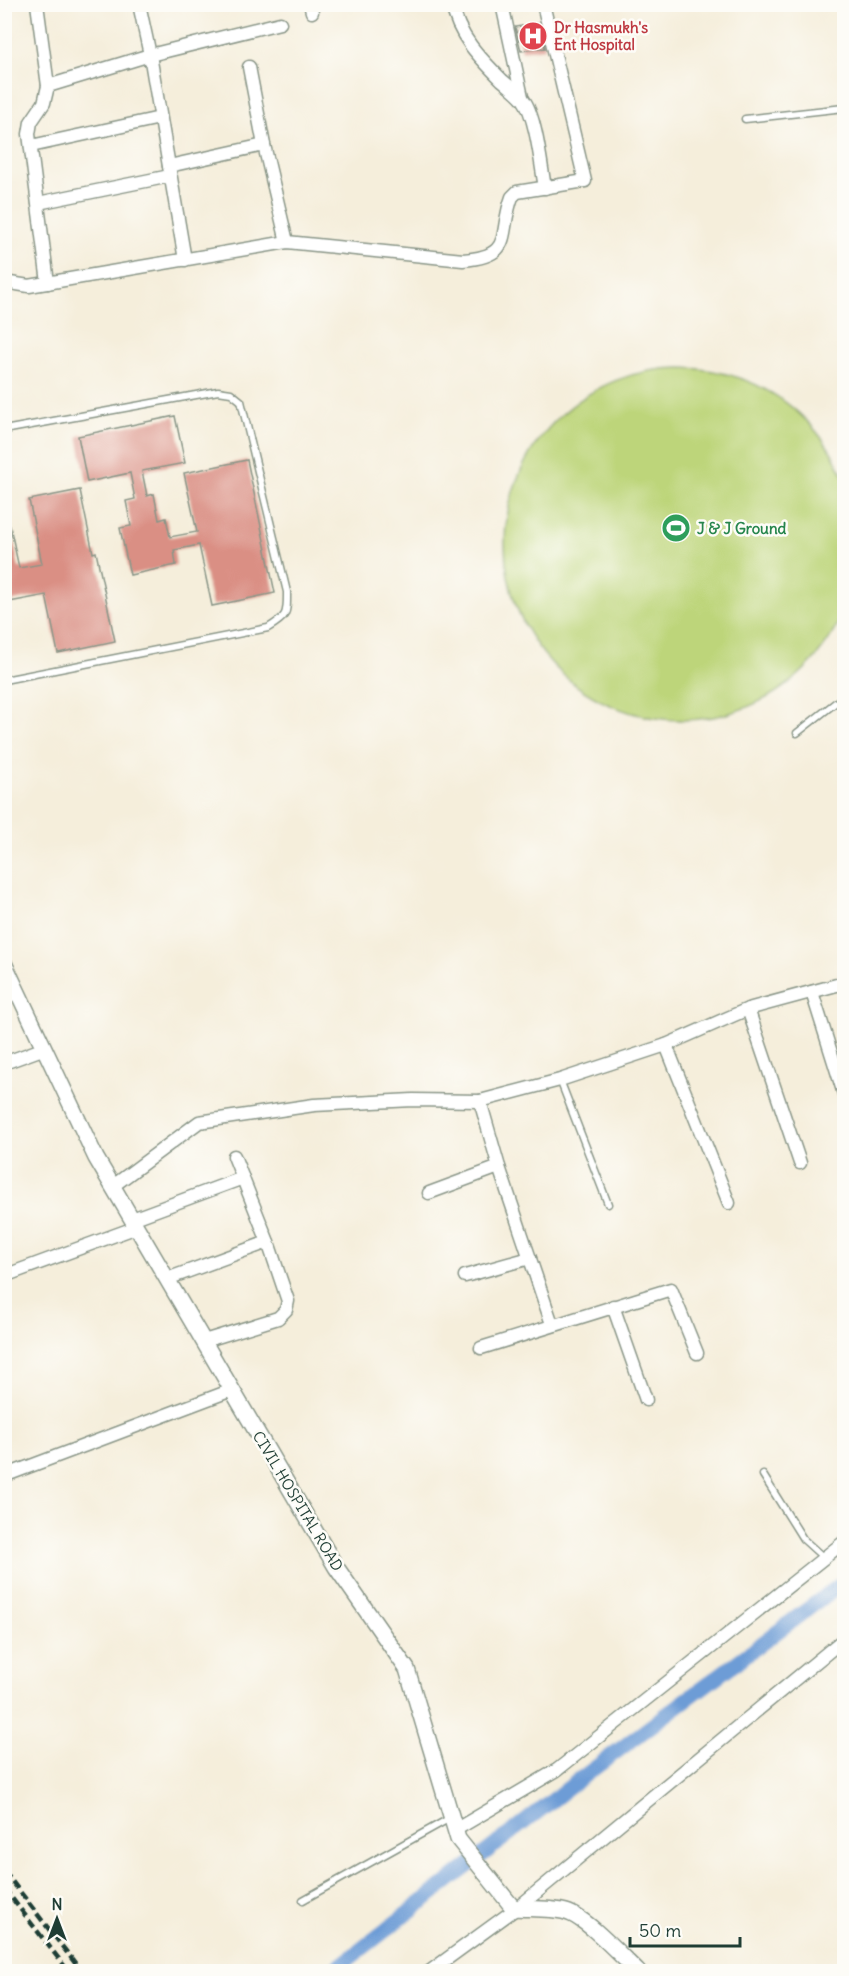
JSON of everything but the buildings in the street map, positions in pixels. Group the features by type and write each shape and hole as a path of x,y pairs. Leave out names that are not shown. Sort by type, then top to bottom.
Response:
{"street":[{"path":"37,4 48,86 44,103 32,122 29,134 48,283"},
{"path":"139,4 150,55 185,260"},
{"path":"452,4 464,35 478,57 522,98"},
{"path":"502,4 522,98 529,111 545,188"},
{"path":"4,282 29,286 287,242 463,260 482,259 495,253 501,244 512,197 517,192 585,181 543,4"},
{"path":"48,86 150,55 280,23"},
{"path":"249,67 264,145 287,242"},
{"path":"31,146 160,118"},
{"path":"38,203 264,145"},
{"name":"CIVIL HOSPITAL ROAD","path":"4,963 11,995 45,1048 96,1158 336,1567 407,1669 455,1829 512,1906"},
{"path":"113,1186 199,1122 314,1105 413,1100 480,1101 560,1080 666,1045 748,1009 844,983"},
{"path":"812,992 844,1094"},
{"path":"748,1009 800,1163"},
{"path":"666,1045 729,1203"},
{"path":"4,1063 45,1048"},
{"path":"480,1101 499,1167 552,1324"},
{"path":"204,1341 278,1318 286,1310 288,1301 268,1242 234,1156"},
{"path":"429,1193 499,1167"},
{"path":"4,1276 243,1178"},
{"path":"167,1279 268,1242"},
{"path":"465,1276 530,1258"},
{"path":"481,1348 552,1324 671,1289 696,1353"},
{"path":"613,1306 646,1400"},
{"path":"4,1476 232,1390"},
{"path":"455,1829 557,1770 844,1542"},
{"path":"429,1971 844,1639"},
{"path":"512,1906 564,1911 573,1914 638,1971"}],"lane":[{"path":"745,119 844,108"},
{"path":"4,429 218,391 231,393 241,402 287,592 287,609 283,618 268,627 4,680"},
{"path":"797,733 844,696"},
{"path":"560,1080 608,1204"},
{"path":"763,1475 803,1539 824,1558"},
{"path":"303,1900 455,1829"}],"green space":[{"name":"J & J Ground","path":"681,368 715,371 748,381 779,398 806,419 827,446 844,477 854,510 857,544 854,578 844,611 827,642 806,669 779,690 748,707 715,717 681,720 647,717 614,707 583,690 556,669 535,642 518,611 508,578 505,544 508,510 518,477 535,446 556,419 583,398 614,381 647,371"}],"waterway":[{"path":"332,1972 580,1779 844,1582"}],"railway":[{"path":"4,1871 82,1972"},
{"path":"4,1888 69,1972"}],"place":[{"name":"Dr Hasmukh's Ent Hospital","path":"533,36"},
{"name":"J & J Ground","path":"676,528"}]}
